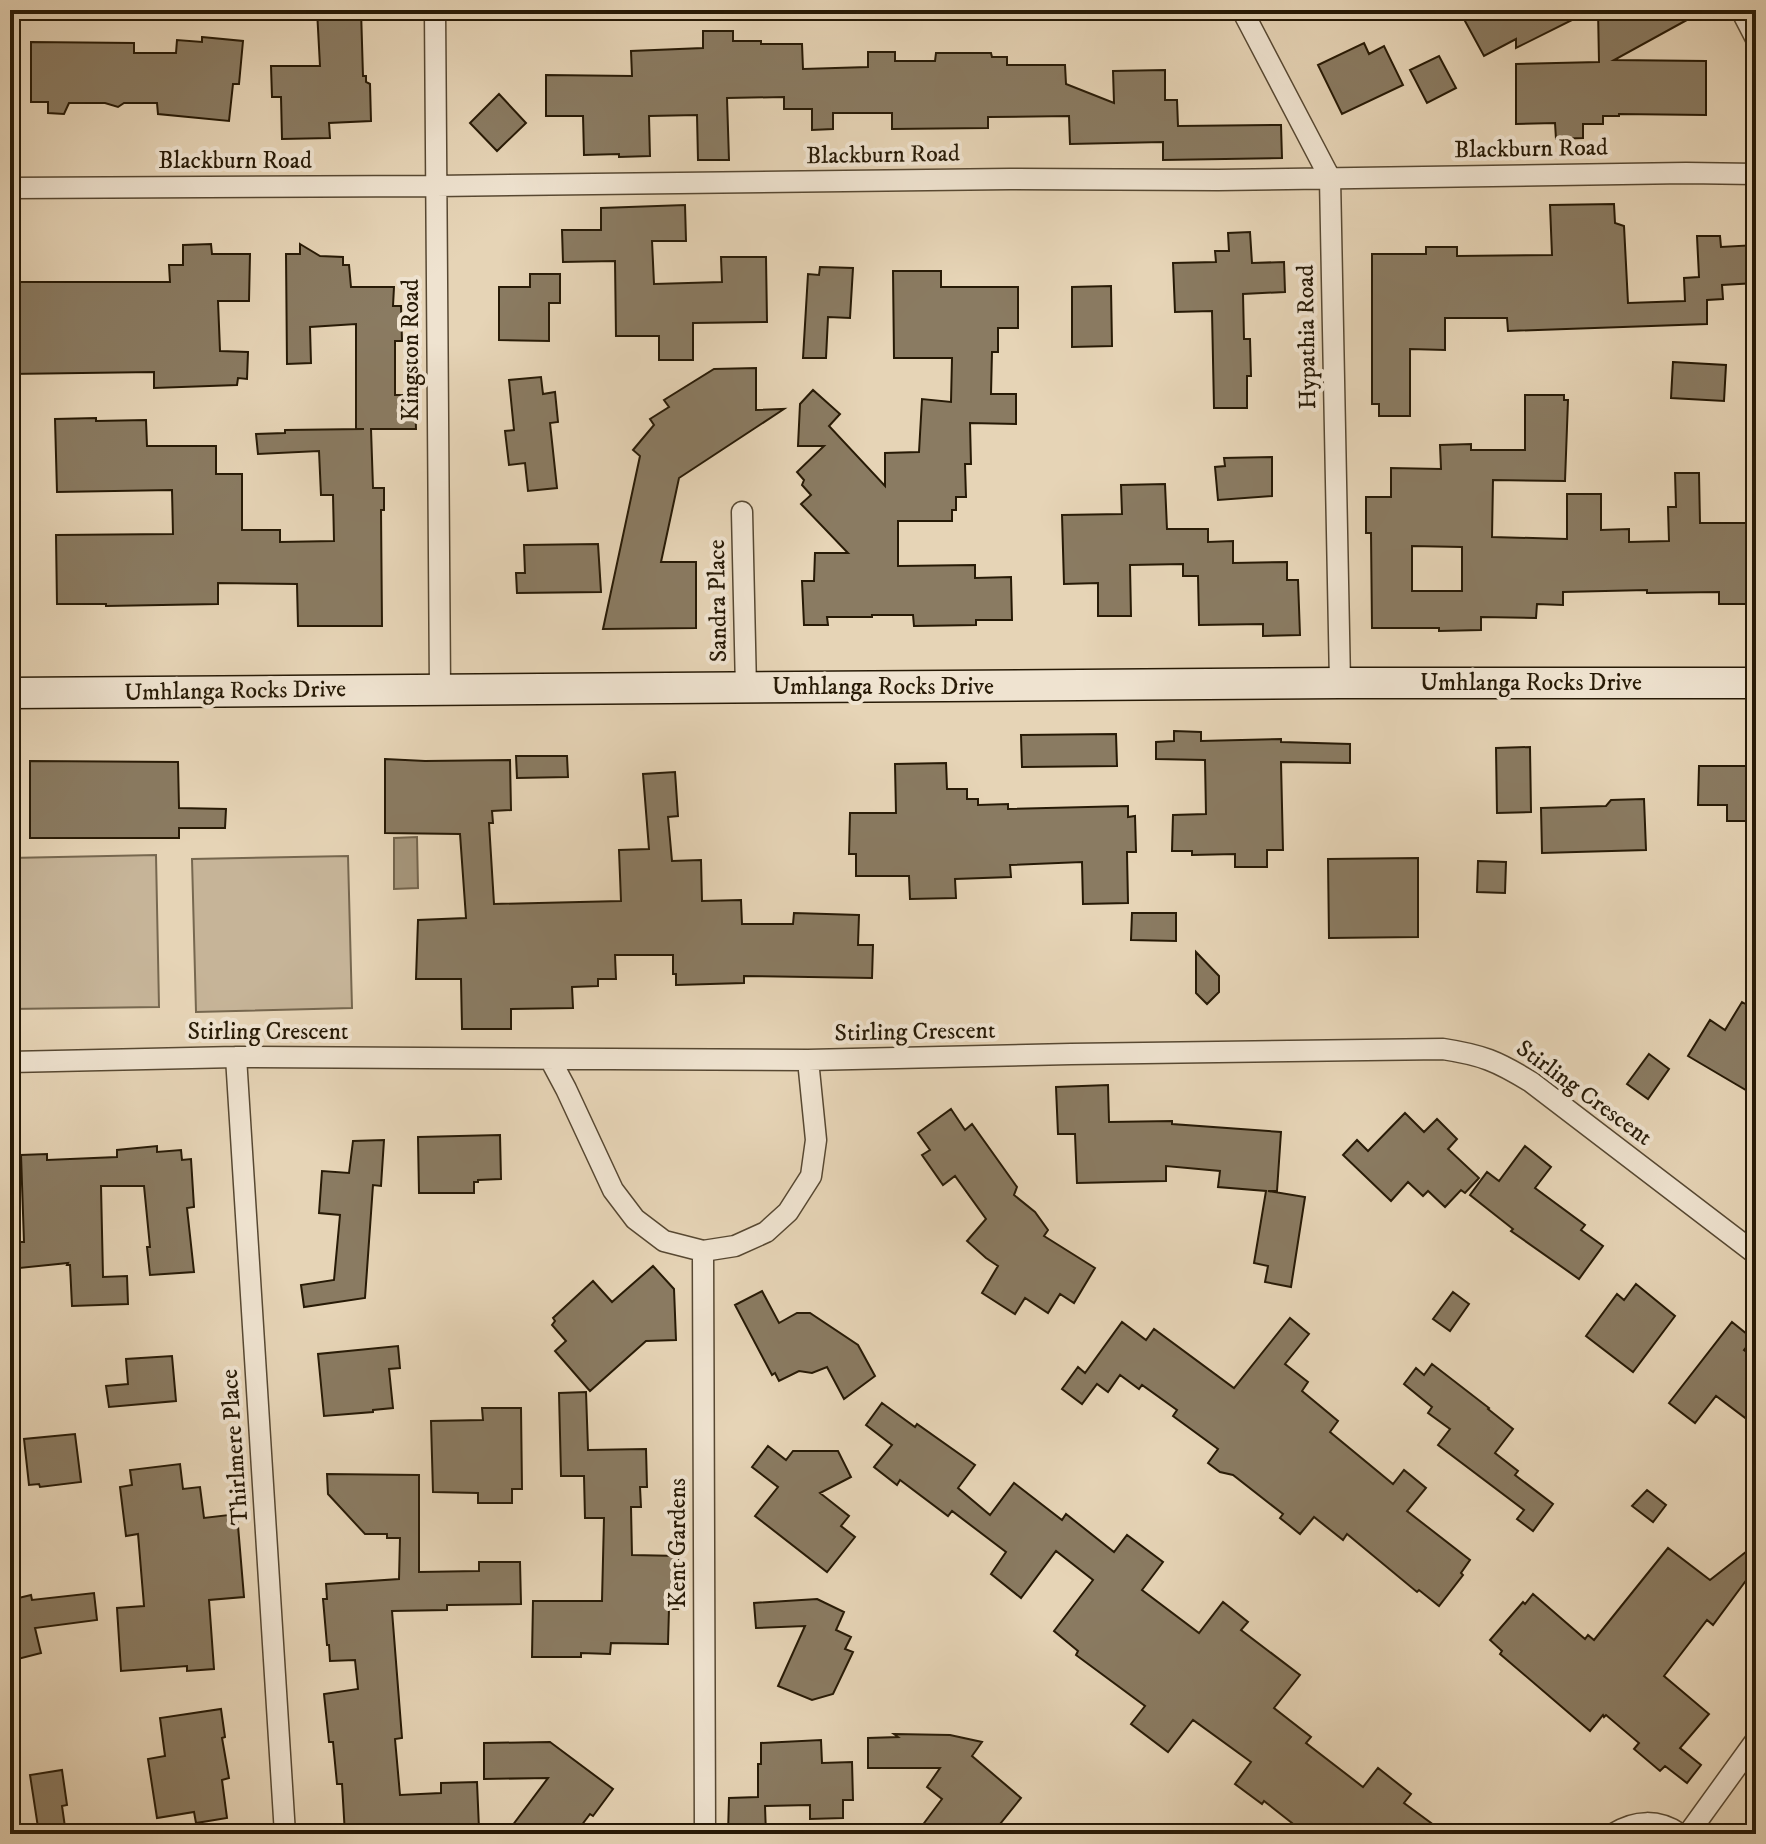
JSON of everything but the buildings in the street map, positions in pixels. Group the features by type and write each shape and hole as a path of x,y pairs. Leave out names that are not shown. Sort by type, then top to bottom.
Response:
{"main road":[{"name":"Umhlanga Rocks Drive","path":"10,693 1756,683"}],"street":[{"name":"Kingston Road","path":"435,10 440,689"},
{"name":"Hypathia Road","path":"1242,10 1330,178 1340,683"},
{"path":"1741,10 1756,39"},
{"name":"Blackburn Road","path":"10,188 1756,174"},
{"name":"Sandra Place","path":"742,512 746,689"},
{"name":"Stirling Crescent","path":"10,1062 236,1057 808,1060 1443,1049 1475,1054 1502,1063 1756,1254"},
{"name":"Thirlmere Place","path":"236,1057 285,1834"},
{"path":"550,1059 613,1190 635,1219 664,1241 703,1251 735,1246 766,1232 788,1212 811,1176 816,1140 808,1060"},
{"name":"Kent Gardens","path":"703,1251 705,1834"},
{"path":"1688,1834 1756,1740"},
{"path":"1613,1834 1632,1824 1651,1822 1670,1827 1680,1834"}],"shaded area":[{"path":"417,837 418,888 394,889 394,838"},
{"path":"156,855 159,1007 10,1009 10,858"},
{"path":"348,856 352,1008 196,1012 192,859"}]}
